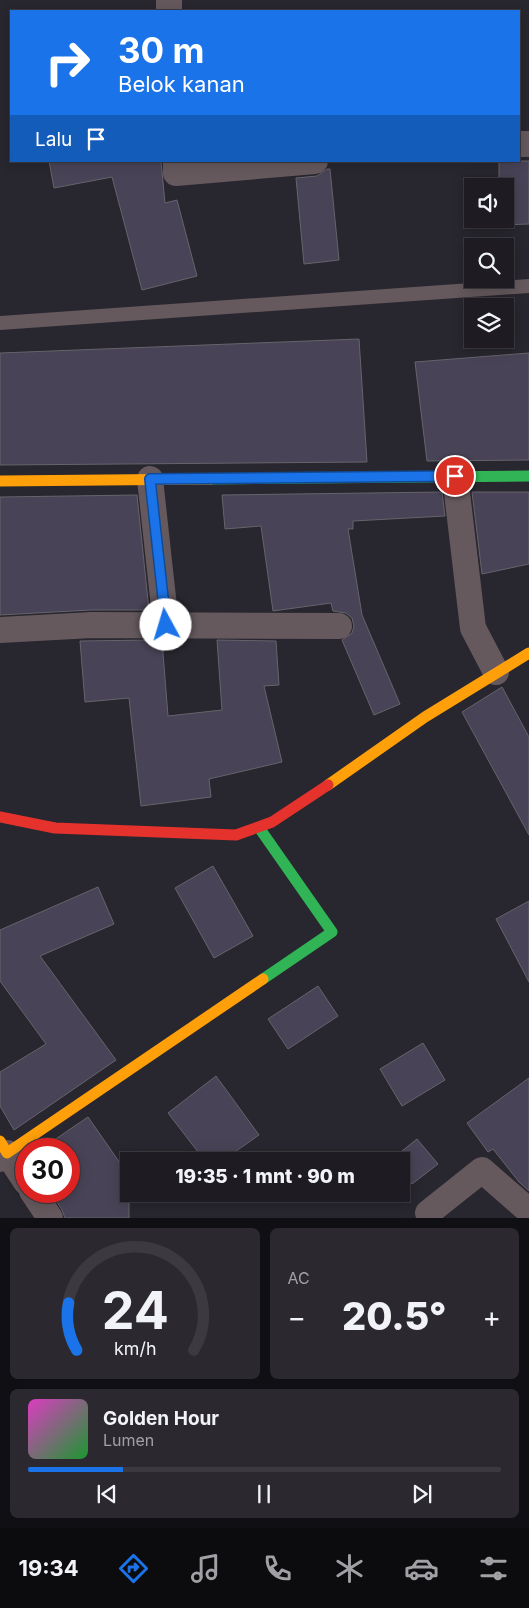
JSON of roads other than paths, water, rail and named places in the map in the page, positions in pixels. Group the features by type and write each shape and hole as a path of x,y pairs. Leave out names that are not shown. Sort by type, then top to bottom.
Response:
{"street":[{"path":"176,162 176,173 304,162"},
{"path":"455,476 473,628 496,672"},
{"path":"0,481 529,476"},
{"path":"150,479 166,625"},
{"path":"0,630 92,625 339,626"},
{"path":"0,817 55,828 236,835 260,829 283,818 384,745 496,672 529,653"},
{"path":"15,1168 2,1151 332,932 260,829"},
{"path":"430,1218 428,1213 482,1170 529,1211"},
{"path":"40,1203 50,1218"}],"lane":[{"path":"0,323 529,286"}]}
